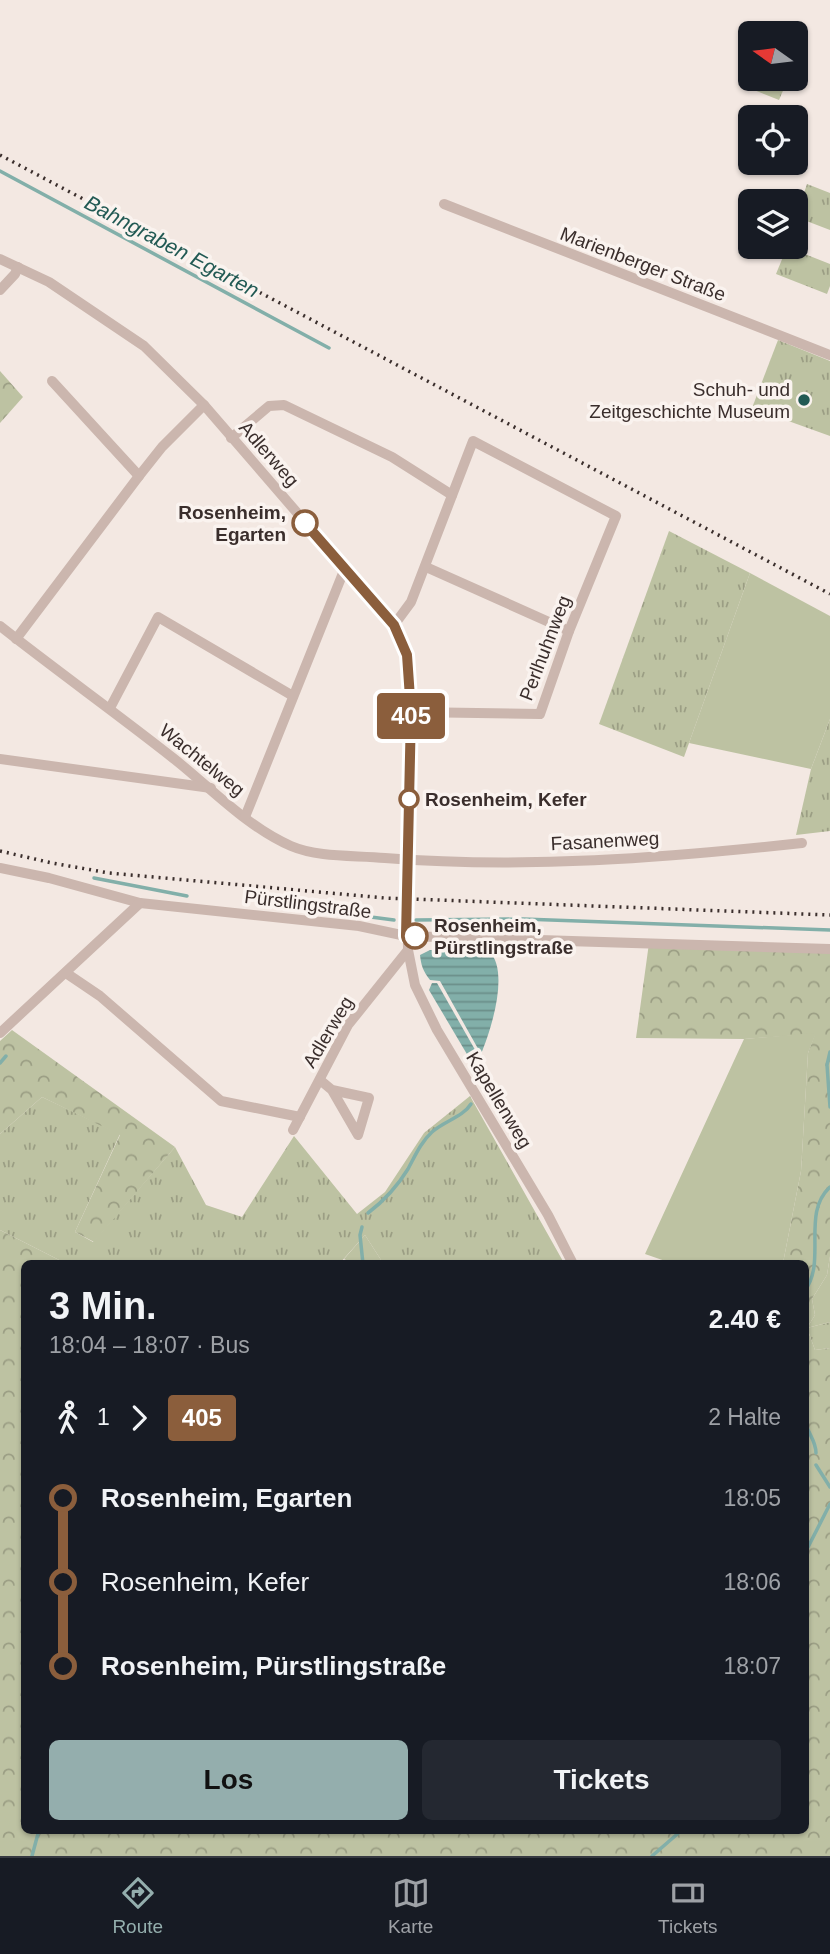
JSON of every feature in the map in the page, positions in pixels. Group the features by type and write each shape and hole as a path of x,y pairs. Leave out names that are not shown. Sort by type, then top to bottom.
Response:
{"street":[{"name":"Marienberger Straße","path":"444,204 830,355"},
{"name":"Adlerweg","path":"0,259 49,282 144,346 204,405 394,625 407,655 411,712 406,936 408,950 348,1025 293,1130"},
{"path":"0,290 18,267"},
{"path":"52,382 139,476"},
{"path":"16,639 162,447 204,405"},
{"path":"231,438 269,406 284,405 392,457 452,495 411,602 394,625"},
{"name":"Perlhuhnweg","path":"411,712 540,714 569,631 616,516 473,441 452,495"},
{"path":"426,566 569,631"},
{"path":"245,817 345,568"},
{"path":"110,708 158,617 293,696"},
{"name":"Wachtelweg","path":"0,626 110,708 245,817 293,846 315,852 408,859"},
{"path":"0,759 211,788"},
{"name":"Fasanenweg","path":"408,859 564,862 733,851 803,843"},
{"name":"Pürstlingstraße","path":"0,868 49,878 140,903 359,926 406,936 830,949"},
{"path":"0,1033 140,903"},
{"name":"Kapellenweg","path":"408,950 415,985 432,1022 548,1215 571,1260"},
{"path":"66,973 100,996 221,1101 300,1117"},
{"path":"320,1080 332,1090 358,1135 369,1098 332,1090"}],"green space":[{"path":"756,91 783,91 779,100"},
{"path":"807,184 830,193 830,230 808,222 808,189 805,189"},
{"path":"808,255 830,264 830,286 827,294 776,274 782,259 808,259"},
{"path":"778,340 830,361 830,436 752,408"},
{"path":"0,371 23,397 0,423"},
{"path":"669,531 750,573 684,757 599,724"},
{"path":"750,573 830,616 830,719 811,769 689,743"},
{"path":"830,719 830,831 796,835 811,769"},
{"path":"649,943 830,949 830,1256 827,1275 812,1299 815,1315 809,1325 809,1260 784,1260 801,1171 808,1053 815,1034 744,1039 636,1038"},
{"path":"12,1030 175,1147 94,1242 75,1232 120,1135 42,1097 0,1134 0,1041"},
{"path":"816,1033 808,1053 801,1171 784,1260 662,1260 645,1254 744,1039"},
{"path":"470,1096 562,1260 381,1260 365,1235 343,1260 59,1260 0,1230 0,1134 42,1097 120,1134 75,1232 93,1242 175,1147 206,1205 242,1217 294,1136 357,1214 385,1192 424,1133"},
{"path":"0,1230 59,1260 21,1260 21,1834 809,1834 809,1334 815,1350 830,1348 830,1856 0,1856"},
{"path":"365,1235 381,1260 346,1260 344,1259"},
{"path":"830,1256 830,1322 809,1327 815,1315 812,1299 827,1275"},
{"path":"830,1322 830,1348 815,1350 809,1327"}],"water":[{"path":"430,950 489,951 495,960 498,972 497,1001 481,1054 440,981 430,980 424,971 420,955"},
{"path":"432,983 437,983 478,1055 477,1064 471,1061 429,990"}],"waterway":[{"name":"Bahngraben Egarten","path":"0,171 329,348"},
{"path":"94,878 187,896"},
{"path":"286,906 394,920"},
{"path":"416,920 523,919 830,930"},
{"path":"830,1052 827,1065 830,1107"},
{"path":"0,1063 6,1056"},
{"path":"368,1213 400,1182 428,1136 471,1104"},
{"path":"809,1283 814,1266 817,1210 830,1187"},
{"path":"362,1227 360,1235 363,1260"},
{"path":"809,1431 816,1453"},
{"path":"816,1465 830,1487"},
{"path":"809,1545 830,1504"},
{"path":"32,1856 38,1834"},
{"path":"652,1856 677,1834"}],"railway":[{"path":"0,155 830,594"},
{"path":"0,851 109,873 385,898 830,915"}],"bus line":[{"name":"405","path":"305,523 394,625 407,655 411,712 406,936 415,936"}],"place":[{"name":"Schuh- und Zeitgeschichte Museum","path":"804,400"},
{"name":"Rosenheim, Egarten","path":"305,523"},
{"name":"Rosenheim, Kefer","path":"409,799"},
{"name":"Rosenheim, Pürstlingstraße","path":"415,936"}]}
